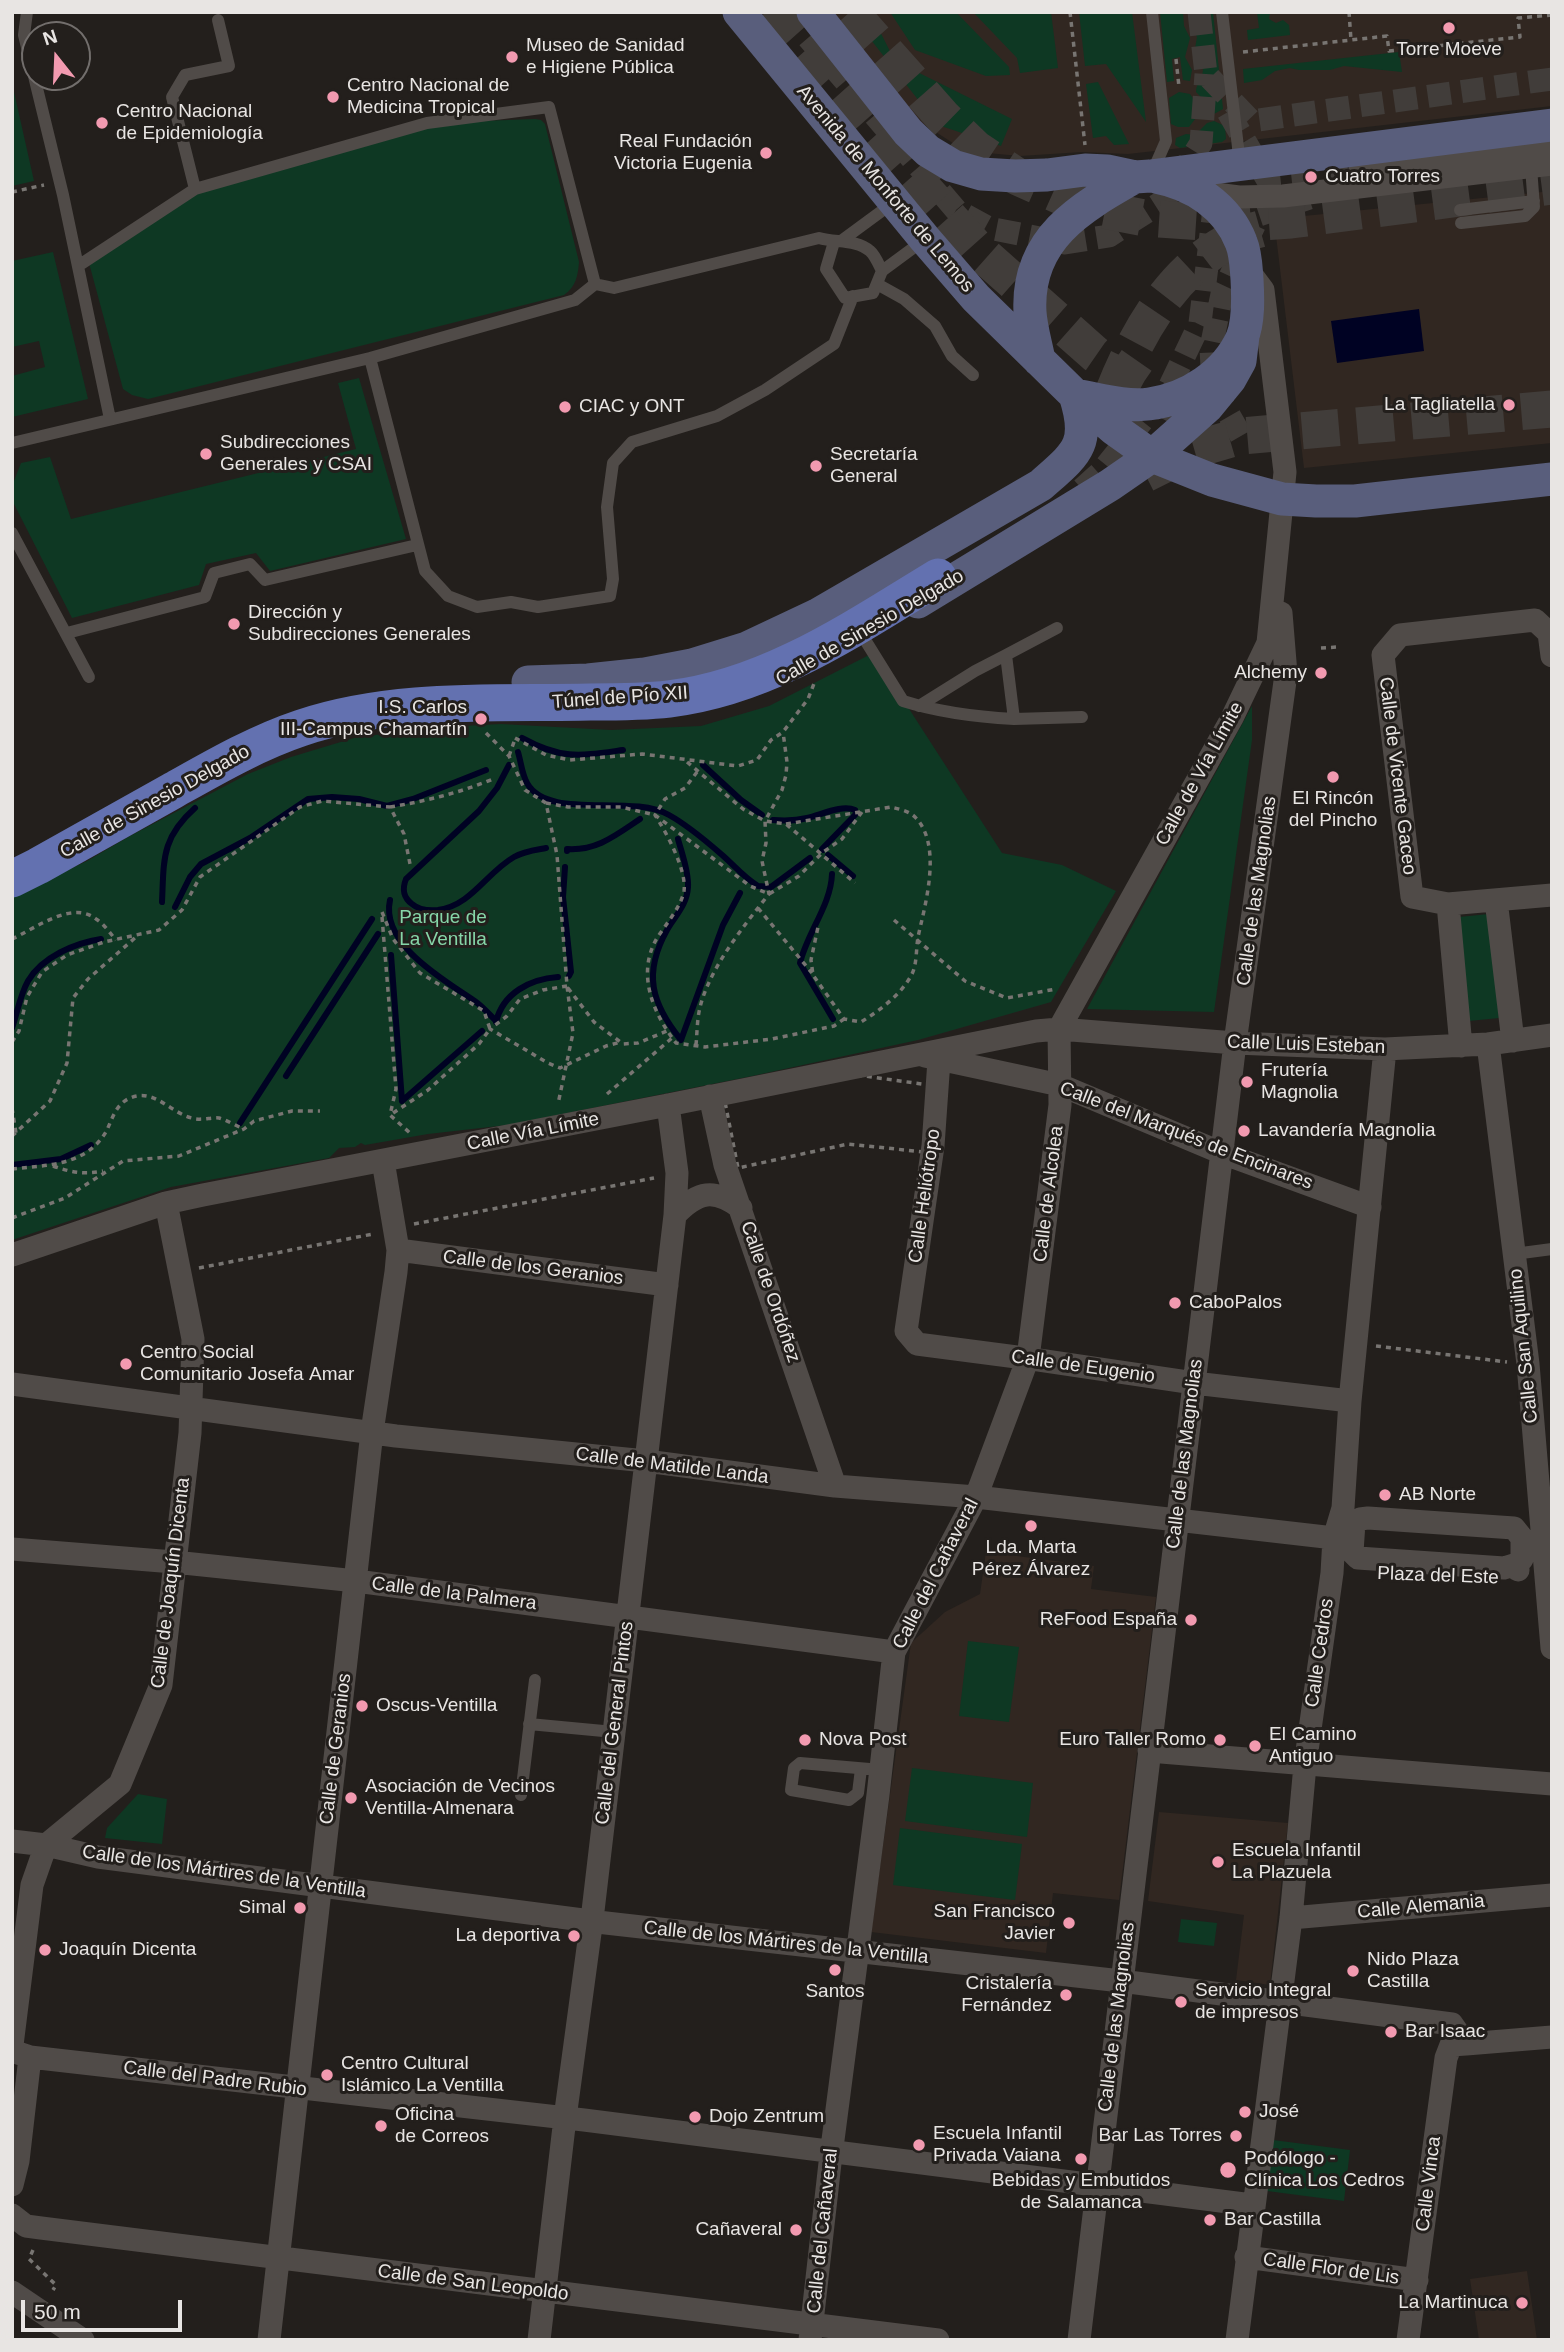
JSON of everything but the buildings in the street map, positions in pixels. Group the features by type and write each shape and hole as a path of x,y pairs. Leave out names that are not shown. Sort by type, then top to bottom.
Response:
{"main road":[{"name":"Avenida de Monforte de Lemos","path":"739,12 976,298 1075,395 1114,429 1152,456"},
{"path":"813,12 908,132 928,151 953,166 981,174 1047,175 1085,170 1143,176 1186,185 1217,206 1233,224 1244,255 1247,313 1243,336 1231,357 1214,375 1195,389 1173,399 1149,404 1125,404 1075,395"},
{"path":"1039,360 1030,312 1032,287 1041,254 1066,221 1103,195 1143,176 1552,125"},
{"name":"Calle de Sinesio Delgado","path":"12,856 225,734 299,706 381,688 439,682 524,705 565,712 620,715 671,712 718,703 763,689 810,667 1021,540 1152,456 1207,407 1230,379 1240,361 1243,336"},
{"name":"Calle de Sinesio Delgado","path":"12,878 230,759 301,728 371,711 429,704 524,705 589,680 692,665 747,648 817,615 1041,485 1071,458 1083,437 1082,417 1075,395"},
{"path":"1152,456 1212,480 1282,499 1355,501 1552,479"},
{"name":"Túnel de Pío XII","path":"524,705 588,688 675,684 722,674 792,646 934,571"}],"street":[{"path":"1360,169 1552,148"},
{"path":"1238,164 1244,255"},
{"path":"1196,191 1240,198 1312,193 1541,165"},
{"name":"Calle de Vía Límite","path":"1059,1029 1231,718 1268,643 1284,472 1263,290 1244,255"},
{"name":"Calle de las Magnolias","path":"1079,2340 1235,1044 1286,674 1276,568"},
{"name":"Calle de Vicente Gaceo","path":"1552,656 1549,633 1535,620 1401,635 1382,655 1412,897 1448,904 1552,895"},
{"path":"1496,901 1513,1041"},
{"path":"1448,904 1461,1046"},
{"name":"Calle Luis Esteban","path":"1059,1029 1235,1044 1385,1049 1488,1044 1552,1035"},
{"name":"Calle Vía Límite","path":"12,1255 166,1203 710,1096 929,1057 1036,1031 1059,1029"},
{"name":"Calle de Alcolea","path":"1028,1358 1060,1105 1059,1029"},
{"name":"Calle San Aquilino","path":"1488,1044 1528,1364 1541,1520 1547,1545 1545,1578 1552,1648"},
{"name":"Calle Cedros","path":"1237,2340 1252,2205 1291,1918 1305,1765 1332,1573 1334,1538 1355,1514 1350,1401 1385,1049"},
{"name":"Calle del Marqués de Encinares","path":"929,1057 1060,1085 1222,1153 1370,1207"},
{"name":"Calle Heliótropo","path":"906,1331 933,1146 929,1057"},
{"name":"Calle de Ordóñez","path":"710,1096 725,1165 835,1486"},
{"name":"Calle del General Pintos","path":"539,2340 592,1920 675,1215 677,1173 667,1105"},
{"name":"Calle de Geranios","path":"269,2340 372,1433 398,1250 383,1161"},
{"path":"675,1215 688,1202 706,1195 724,1195 741,1208"},
{"name":"Calle de Joaquín Dicenta","path":"46,1845 120,1784 162,1685 190,1433 193,1339 166,1203"},
{"name":"Calle de los Geranios","path":"398,1250 667,1285"},
{"name":"Calle de Eugenio","path":"906,1331 916,1345 1028,1358 1194,1383 1350,1401"},
{"name":"Calle del Cañaveral","path":"811,2333 857,1951 871,1769 894,1652 976,1497 1028,1358"},
{"name":"Calle de Matilde Landa","path":"12,1384 372,1433 646,1461 835,1486 976,1497 1334,1538"},
{"path":"1355,1514 1541,1520"},
{"path":"1355,1514 1514,1528 1522,1538 1522,1559 1518,1567 1504,1568 1358,1562 1352,1552 1355,1514"},
{"name":"Calle de la Palmera","path":"12,1549 356,1581 894,1652"},
{"name":"Plaza del Este","path":"1332,1573 1545,1578"},
{"path":"1149,1751 1552,1784"},
{"name":"Calle de los Mártires de la Ventilla","path":"12,1842 46,1845 98,1857 592,1920 1121,1981 1452,2024 1466,2044"},
{"path":"12,2185 18,2161 18,2051 32,1885 46,1845"},
{"name":"Calle Alemania","path":"1291,1918 1552,1895"},
{"path":"1466,2044 1552,2037"},
{"name":"Calle Vinca","path":"1408,2340 1446,2058 1451,2045 1466,2044"},
{"name":"Calle del Padre Rubio","path":"18,2051 297,2089 565,2118 1097,2183 1252,2205"},
{"name":"Calle de San Leopoldo","path":"12,2215 26,2226 544,2291 811,2333 938,2340"},
{"name":"Calle Flor de Lis","path":"1246,2257 1417,2280"},
{"path":"12,2292 83,2340"}],"lane":[{"path":"27,12 24,35 78,266 110,419"},
{"path":"1143,176 1166,141 1152,12"},
{"path":"1222,12 1238,164"},
{"path":"195,189 172,97 185,75 229,66 218,20"},
{"path":"78,266 195,189 426,123 549,107 595,284"},
{"path":"1460,217 1534,201 1541,165"},
{"path":"894,202 864,226 837,242 826,269 845,298 873,293 882,271 925,239"},
{"path":"595,284 614,288 819,238 837,242 850,241 870,251 882,271"},
{"path":"12,443 370,358 575,300 595,284"},
{"path":"877,284 904,299 935,326 952,356 973,375"},
{"path":"370,358 425,571 448,596 477,607 511,602 538,607 610,596 613,579 607,507 613,463 632,442 717,416 765,390 834,344 853,296"},
{"path":"12,533 89,677"},
{"path":"67,633 205,597 214,573 250,564 265,580 418,545"},
{"path":"919,706 975,671 1057,628"},
{"path":"862,635 903,701 982,718 1082,717"},
{"path":"1006,655 1014,719"},
{"path":"1514,1254 1552,1249"},
{"path":"522,1795 535,1680"},
{"path":"529,1724 614,1732"},
{"path":"800,1763 871,1769 858,1793 849,1800 794,1792 790,1786 794,1768 800,1763"}],"path":[{"path":"1070,12 1085,147"},
{"path":"1349,12 1352,40"},
{"path":"1236,53 1387,36 1388,51 1520,37 1518,18 1552,14"},
{"path":"1176,59 1179,87"},
{"path":"12,192 44,185"},
{"path":"1321,648 1338,648"},
{"path":"515,738 546,755 570,760 642,754 738,766 757,760 771,740 783,732 808,699 818,673"},
{"path":"509,756 524,705"},
{"path":"482,728 509,756 526,790 545,803 568,807 621,807 655,815 750,886 769,894"},
{"path":"769,894 762,861 766,843 765,821 782,790 786,775 786,744 783,732"},
{"path":"686,761 743,809 765,821 786,824 891,807 905,810 915,817 923,828 929,846 930,885 914,972 904,987 882,1008 861,1022 844,1019 813,975 758,908"},
{"path":"655,815 665,799 685,788 697,772"},
{"path":"12,1042 19,1031 27,997 42,972 67,955 159,930 181,910 200,877 300,807 322,802 390,807 451,795 493,779"},
{"path":"545,803 558,855 573,1033 555,1116"},
{"path":"390,807 404,834 410,864"},
{"path":"696,1045 699,1011 715,971 739,933 769,894 799,876 822,853 842,839 862,811"},
{"path":"655,815 679,860 684,890 656,941 648,962 647,978 650,997 676,1043 705,1047 798,1034 834,1026 844,1019"},
{"path":"786,824 855,883"},
{"path":"12,939 65,914 79,911 97,919 116,940"},
{"path":"390,1115 396,1089 382,912 393,939 420,974 484,1011 490,1029 548,1063 565,1068 606,1046 621,1042 638,1043 667,1031"},
{"path":"894,920 965,981 1007,999 1058,988"},
{"path":"813,975 811,960 818,927"},
{"path":"14,1134 50,1101 67,1063 73,998 88,979 139,935"},
{"path":"390,1115 428,1090 479,1045 490,1029 507,1016 520,999 543,990 567,986"},
{"path":"567,986 594,1022 621,1042"},
{"path":"606,1095 672,1038"},
{"path":"857,1075 929,1085 924,1152 848,1144 738,1168 725,1102 857,1075"},
{"path":"12,1169 69,1162 94,1148 106,1132 116,1110 128,1099 136,1097 155,1098 194,1119 220,1118 244,1129"},
{"path":"12,1108 14,1134"},
{"path":"12,1218 65,1198 122,1161 179,1156 244,1129 254,1121 292,1111 320,1111"},
{"path":"390,1115 414,1137"},
{"path":"51,1166 75,1173 91,1174 108,1170"},
{"path":"405,1226 677,1173"},
{"path":"180,1272 377,1233"},
{"path":"1356,1344 1528,1364"},
{"path":"29,2259 56,2285 53,2290"}],"shaded area":[{"path":"823,12 1552,12 1552,106 1128,154 1082,152 1020,156 965,151 919,121"},
{"path":"1552,191 1552,443 1304,468 1274,219"},
{"path":"986,1552 1094,1566 1091,1589 1156,1597 1119,1900 1053,1893 1046,1953 871,1932 911,1643 945,1612 980,1594"},
{"name":"Escuela Infantil La Plazuela","path":"1159,1812 1288,1823 1270,1985 1236,1980 1244,1915 1148,1901"},
{"path":"1527,2271 1537,2340 1479,2340 1470,2279"}],"green space":[{"path":"849,12 870,12 895,61 1012,119 1001,146 938,125"},
{"path":"890,12 956,12 1009,67 1010,75 986,76 915,50"},
{"path":"973,12 1051,12 1058,68 1020,73 1017,58"},
{"path":"1079,12 1132,12 1146,122 1106,64 1085,66"},
{"path":"1160,12 1183,12 1184,26 1190,38 1185,57 1192,70 1190,81 1183,80 1180,57 1172,59 1174,81 1167,82"},
{"path":"1197,12 1213,12 1223,109 1214,114 1207,111 1206,102 1196,92 1203,69 1193,60 1197,37 1189,22 1190,17"},
{"path":"1257,12 1270,12 1269,19 1276,23 1283,20 1289,25 1290,35 1248,40 1247,30 1259,28"},
{"path":"1399,52 1402,72 1344,66 1330,70 1290,68 1275,71 1262,80 1244,83 1243,69"},
{"path":"1098,82 1129,144 1114,145 1106,136 1093,138 1086,84"},
{"path":"12,83 34,181 12,186"},
{"path":"1179,92 1190,94 1197,104 1198,115 1189,127 1171,124 1169,98"},
{"path":"535,119 545,124 579,262 576,280 564,295 148,399 132,395 123,389 89,263 195,189 427,123"},
{"path":"1214,121 1225,126 1226,139 1222,142 1180,148 1175,145 1176,138 1186,134 1195,135 1207,123"},
{"path":"53,252 88,399 12,417 12,376 45,367 39,341 12,347 12,261"},
{"path":"359,378 406,539 270,571 256,553 206,564 199,585 72,618 12,500 12,486 21,463 50,457 71,519 356,449 338,383"},
{"name":"Parque de La Ventilla","path":"873,653 1002,853 1062,865 1116,891 1051,1002 918,1040 752,1076 507,1125 339,1148 329,1158 171,1187 12,1240 12,896 87,861 248,774 291,757 354,738 425,728 501,724 611,730 701,726 769,706"},
{"path":"1252,706 1252,740 1214,1012 1087,1009"},
{"path":"1489,914 1499,1018 1469,1021 1459,917"},
{"path":"968,1641 1019,1647 1009,1722 959,1716"},
{"path":"912,1768 1033,1783 1027,1837 905,1821"},
{"path":"138,1794 167,1799 162,1844 105,1838 107,1828"},
{"path":"900,1828 1022,1844 1015,1900 893,1885"},
{"path":"1181,1919 1217,1923 1214,1946 1178,1942"},
{"path":"1273,2140 1350,2150 1344,2201 1267,2191"}],"water":[{"path":"1419,309 1424,351 1337,363 1331,321"}],"waterway":[{"path":"522,738 560,753 595,754 623,750"},
{"path":"518,752 525,779 538,794 553,801 571,804 633,806 669,815 702,838 758,886 771,887 810,858"},
{"path":"509,765 497,788 479,811 406,879 405,896 415,906 424,910 450,907 470,895 514,857 546,848"},
{"path":"703,765 741,800 762,815"},
{"path":"175,907 190,877 201,864 250,838 308,799 359,799 387,806 413,799 486,770"},
{"path":"162,902 166,850 176,829 195,808"},
{"path":"773,820 798,820 844,808 855,810"},
{"path":"823,850 855,815"},
{"path":"567,851 597,845 640,819"},
{"path":"678,839 685,863 687,893 659,946 653,974 657,1000 681,1040"},
{"path":"828,855 853,876"},
{"path":"565,867 563,897 571,972 569,976"},
{"path":"832,874 828,897 800,963 833,1019"},
{"path":"681,1040 723,925 740,893"},
{"path":"390,900 390,916 395,932 405,947 433,972 479,1004 496,1021"},
{"path":"240,1123 372,919"},
{"path":"286,1076 378,934"},
{"path":"12,1028 25,986 34,972 50,958 70,948 101,939"},
{"path":"391,955 402,1101"},
{"path":"496,1022 505,1003 519,989 537,981 558,977"},
{"path":"402,1101 482,1031"},
{"path":"12,1165 61,1159 91,1145"}],"tunnel":[{"path":"766,12 979,251 1095,354 1141,386 1187,411"},
{"path":"786,12 956,210 989,228 1065,243 1109,236 1165,200 1201,143 1206,74"},
{"path":"850,12 943,117 976,149 1018,177 1063,197 1103,210 1144,218 1234,224 1291,220 1552,186"},
{"path":"1199,12 1206,74 1251,121 1552,79"},
{"path":"1228,112 1267,179 1360,169"},
{"path":"1082,489 1102,471 1169,388 1200,323 1213,218 1212,196"},
{"path":"1241,436 1213,387 1211,348 1222,294 1259,215 1309,198"},
{"path":"1113,393 1137,341 1168,293 1208,254 1233,239 1260,229"},
{"path":"1145,474 1193,450 1241,436 1552,409"}],"place":[{"name":"Torre Moeve","path":"1449,28"},
{"name":"Museo de Sanidad e Higiene Pública","path":"512,57"},
{"name":"Centro Nacional de Medicina Tropical","path":"333,97"},
{"name":"Centro Nacional de Epidemiología","path":"102,123"},
{"name":"Real Fundación Victoria Eugenia","path":"766,153"},
{"name":"Cuatro Torres","path":"1311,177"},
{"name":"La Tagliatella","path":"1509,405"},
{"name":"CIAC y ONT","path":"565,407"},
{"name":"Subdirecciones Generales y CSAI","path":"206,454"},
{"name":"Secretaría General","path":"816,466"},
{"name":"Dirección y Subdirecciones Generales","path":"234,624"},
{"name":"Alchemy","path":"1321,673"},
{"name":"I.S. Carlos III-Campus Chamartín","path":"481,719"},
{"name":"El Rincón del Pincho","path":"1333,777"},
{"name":"Frutería Magnolia","path":"1247,1082"},
{"name":"Lavandería Magnolia","path":"1244,1131"},
{"name":"CaboPalos","path":"1175,1303"},
{"name":"Centro Social Comunitario Josefa Amar","path":"126,1364"},
{"name":"AB Norte","path":"1385,1495"},
{"name":"Lda. Marta Pérez Álvarez","path":"1031,1526"},
{"name":"ReFood España","path":"1191,1620"},
{"name":"Oscus-Ventilla","path":"362,1706"},
{"name":"Nova Post","path":"805,1740"},
{"name":"Euro Taller Romo","path":"1220,1740"},
{"name":"El Camino Antiguo","path":"1255,1746"},
{"name":"Asociación de Vecinos Ventilla-Almenara","path":"351,1798"},
{"name":"Escuela Infantil La Plazuela","path":"1218,1862"},
{"name":"Simal","path":"300,1908"},
{"name":"San Francisco Javier","path":"1069,1923"},
{"name":"La deportiva","path":"574,1936"},
{"name":"Joaquín Dicenta","path":"45,1950"},
{"name":"Santos","path":"835,1970"},
{"name":"Nido Plaza Castilla","path":"1353,1971"},
{"name":"Cristalería Fernández","path":"1066,1995"},
{"name":"Servicio Integral de impresos","path":"1181,2002"},
{"name":"Bar Isaac","path":"1391,2032"},
{"name":"Centro Cultural Islámico La Ventilla","path":"327,2075"},
{"name":"José","path":"1245,2112"},
{"name":"Dojo Zentrum","path":"695,2117"},
{"name":"Oficina de Correos","path":"381,2126"},
{"name":"Bar Las Torres","path":"1236,2136"},
{"name":"Escuela Infantil Privada Vaiana","path":"919,2145"},
{"name":"Bebidas y Embutidos de Salamanca","path":"1081,2159"},
{"name":"Podólogo - Clínica Los Cedros","path":"1228,2170"},
{"name":"Bar Castilla","path":"1210,2220"},
{"name":"Cañaveral","path":"796,2230"},
{"name":"La Martinuca","path":"1522,2303"}]}
